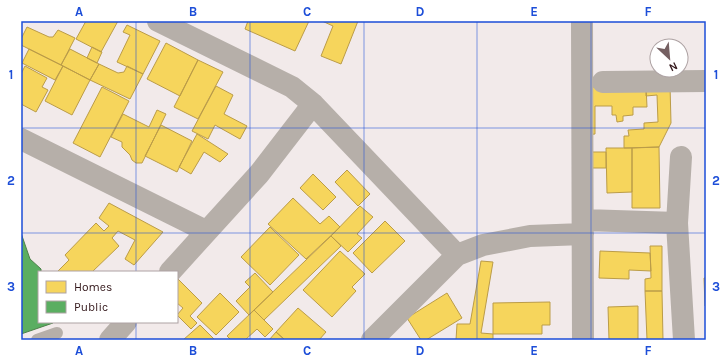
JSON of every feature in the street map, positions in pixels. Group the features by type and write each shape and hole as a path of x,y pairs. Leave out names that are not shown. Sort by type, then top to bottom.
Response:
{"street":[{"path":"158,21 292,87 313,104 457,255"},
{"path":"582,21 583,340"},
{"path":"603,82 706,81"},
{"path":"171,271 259,174 313,104"},
{"path":"21,139 206,231"},
{"path":"681,157 677,224 684,340"},
{"path":"372,340 457,255 483,245 583,227 677,224"},
{"path":"110,340 125,323"}],"lane":[{"path":"37,340 57,333"}],"building: Homes":[{"path":"86,21 118,21 101,52 76,39"},
{"path":"248,21 309,21 295,51 245,29"},
{"path":"322,21 358,21 341,64 321,56 333,26"},
{"path":"127,25 160,41 143,74 117,62 130,35 123,32"},
{"path":"27,27 49,37 53,37 58,30 75,38 61,65 21,45 21,39"},
{"path":"166,43 198,60 180,96 147,79"},
{"path":"92,47 102,52 97,63 87,58"},
{"path":"29,49 63,66 55,80 22,63"},
{"path":"70,49 99,64 90,80 61,65"},
{"path":"198,60 223,72 198,119 174,107"},
{"path":"99,64 118,73 124,72 127,66 143,74 130,99 90,80"},
{"path":"25,66 47,78 42,87 48,90 36,112 21,104 21,74"},
{"path":"63,66 90,80 72,115 45,101"},
{"path":"670,85 671,123 659,147 624,148 624,136 629,136 628,130 644,129 644,123 658,122 657,95 646,96 646,86"},
{"path":"216,86 233,95 224,114 247,126 240,139 215,125 208,139 192,131"},
{"path":"646,86 647,107 633,107 633,115 623,116 623,121 617,122 616,115 612,115 612,106 595,106 595,134 585,135 585,87"},
{"path":"102,87 129,101 100,157 73,143"},
{"path":"157,110 166,114 142,163 136,163 122,147 122,142 111,137 123,114 149,127"},
{"path":"161,125 192,141 177,172 145,156"},
{"path":"197,134 228,154 220,162 204,152 191,174 179,167"},
{"path":"659,147 660,208 632,208 632,148"},
{"path":"606,148 632,148 632,192 607,193"},
{"path":"584,152 606,152 606,168 584,168"},
{"path":"347,170 370,194 358,206 335,182"},
{"path":"313,174 336,197 323,210 300,188"},
{"path":"293,198 320,224 329,216 340,227 306,259 268,224"},
{"path":"109,203 163,232 134,265 125,259 135,240 118,231 112,238 119,246 93,271 58,271 69,260 65,255 96,223 104,231 109,226 99,218"},
{"path":"360,206 373,217 357,234 362,238 348,252 331,236"},
{"path":"385,221 405,241 372,273 353,253"},
{"path":"270,227 299,255 270,285 241,257"},
{"path":"331,236 341,246 264,320 254,310"},
{"path":"650,246 662,246 662,291 645,291 645,279 651,278"},
{"path":"340,251 365,274 352,287 356,291 332,317 303,290"},
{"path":"600,251 650,253 651,271 629,270 629,279 599,278"},
{"path":"481,261 493,262 481,333 493,334 493,340 456,340 457,324 470,324"},
{"path":"255,273 273,292 249,315 236,301 250,287 245,282"},
{"path":"704,278 706,278 706,306 705,306"},
{"path":"178,279 202,303 190,316 197,323 191,329 178,316 183,308 178,304"},
{"path":"645,291 662,291 663,340 647,340"},
{"path":"220,293 239,312 216,335 197,317"},
{"path":"447,293 462,318 426,340 421,340 407,318"},
{"path":"550,302 550,325 542,325 542,334 493,334 493,303"},
{"path":"638,306 638,340 609,340 608,307"},
{"path":"298,308 326,332 319,340 285,340 276,332"},
{"path":"254,310 273,329 265,337 257,329 245,340 231,340 227,336"},
{"path":"200,325 215,340 183,340"},
{"path":"276,332 285,340 269,340"}],"building: Public":[{"path":"21,233 30,259 41,269 41,271 38,271 38,323 53,323 21,334"}]}
